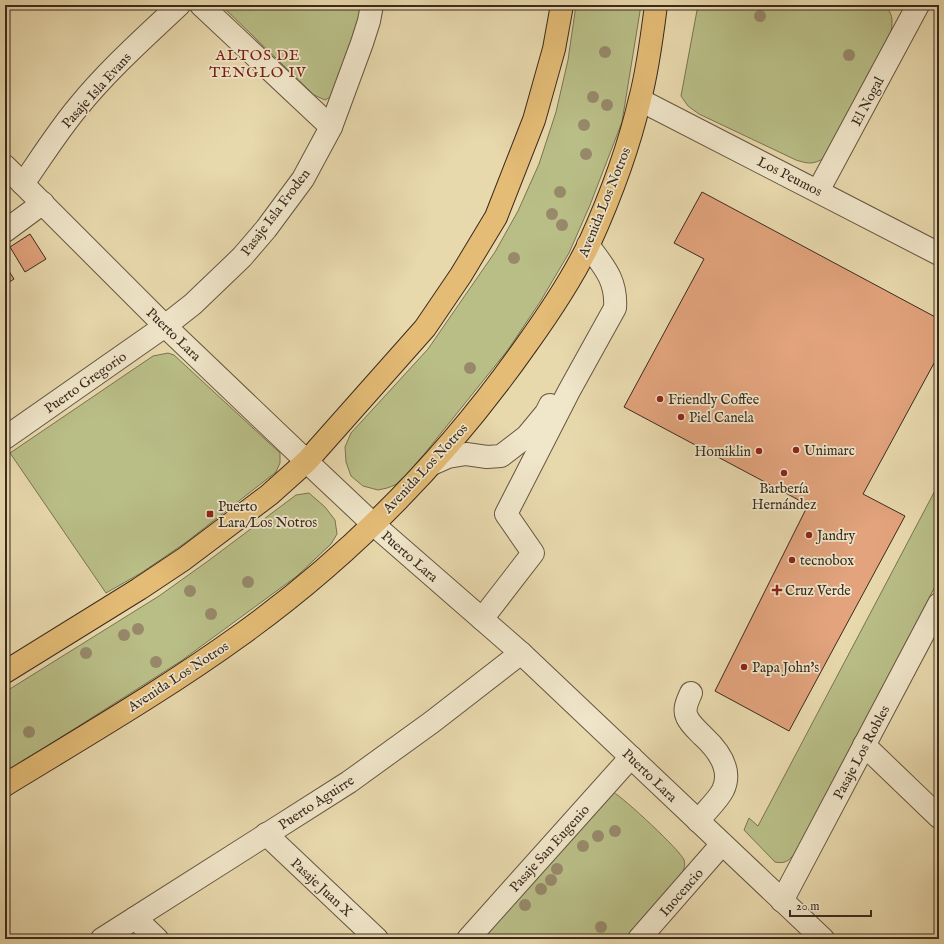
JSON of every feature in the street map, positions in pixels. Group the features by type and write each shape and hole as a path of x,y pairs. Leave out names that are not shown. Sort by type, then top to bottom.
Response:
{"main road":[{"path":"5,672 139,589 184,559 269,495 307,462 425,328 461,275 496,218 534,120 554,48 562,5"},
{"name":"Avenida Los Notros","path":"5,785 160,690 243,633 288,599 335,560 373,524 446,448 506,375 571,278 588,244 620,169 640,100 656,5"}],"street":[{"name":"Pasaje Isla Evans","path":"23,184 58,132 79,106 107,75 179,5"},
{"path":"201,5 331,127"},
{"name":"Pasaje Isla Froden","path":"165,326 193,304 242,257 266,229 303,179 331,127 370,21 372,5"},
{"name":"El Nogal","path":"818,191 913,7"},
{"name":"Los Peumos","path":"640,100 939,254"},
{"name":"Puerto Lara","path":"5,166 165,326 307,462 373,524 521,653 823,939"},
{"path":"5,231 43,203"},
{"path":"482,619 533,553 506,514 569,391 615,308 616,297 614,287 607,272 588,244"},
{"name":"Puerto Gregorio","path":"5,438 165,326"},
{"path":"432,464 448,457 466,454 487,457 501,456 527,436 546,413 550,405 569,391"},
{"name":"Pasaje Los Robles","path":"782,901 939,604"},
{"name":"Puerto Aguirre","path":"102,939 349,782 432,722 521,653"},
{"path":"691,693 686,707 686,716 722,757 726,770 726,780 723,790 698,821"},
{"path":"864,745 939,817"},
{"name":"Pasaje San Eugenio","path":"468,939 631,756"},
{"name":"Pasaje Juan X","path":"266,834 377,939"},
{"name":"Inocencio","path":"639,939 722,844"},
{"path":"135,918 157,939"}],"green space":[{"path":"221,5 362,5 360,22 334,95 325,100 314,95"},
{"path":"576,5 641,5 622,122 590,205 569,253 540,302 507,351 406,475 395,485 387,488 378,490 363,486 351,476 346,462 345,447 351,433 428,349 495,252 518,211 539,164 556,112 568,60"},
{"path":"698,5 883,5 889,10 892,17 891,32 828,155 813,163 806,163 796,160 699,114 688,106 681,96"},
{"path":"168,353 174,355 280,453 280,463 276,472 185,543 141,573 106,593 10,453 153,356"},
{"path":"939,483 939,579 795,853 791,858 782,863 775,862 744,830 749,818 758,826"},
{"path":"309,493 325,507 335,520 337,534 331,544 297,576 181,661 5,773 5,692 159,596 296,495"},
{"path":"613,792 652,825 673,846 685,862 684,869 680,877 625,939 475,939"}],"building":[{"name":"Unimarc","path":"702,192 939,319 939,354 863,494 905,516 789,731 715,691 808,505 624,407 704,259 674,243"},
{"path":"30,234 46,259 25,272 10,247"},
{"path":"5,265 14,279 5,285"}],"place":[{"name":"Friendly Coffee","path":"660,399"},
{"name":"Piel Canela","path":"681,417"},
{"name":"Unimarc","path":"796,450"},
{"name":"Homiklin","path":"759,451"},
{"name":"Barbería Hernández","path":"784,473"},
{"name":"Puerto Lara/Los Notros","path":"210,514"},
{"name":"Jandry","path":"809,535"},
{"name":"tecnobox","path":"792,560"},
{"name":"Cruz Verde","path":"777,590"},
{"name":"Papa John's","path":"744,667"}],"district":[{"name":"ALTOS DE TENGLO IV","path":"258,64"}]}
